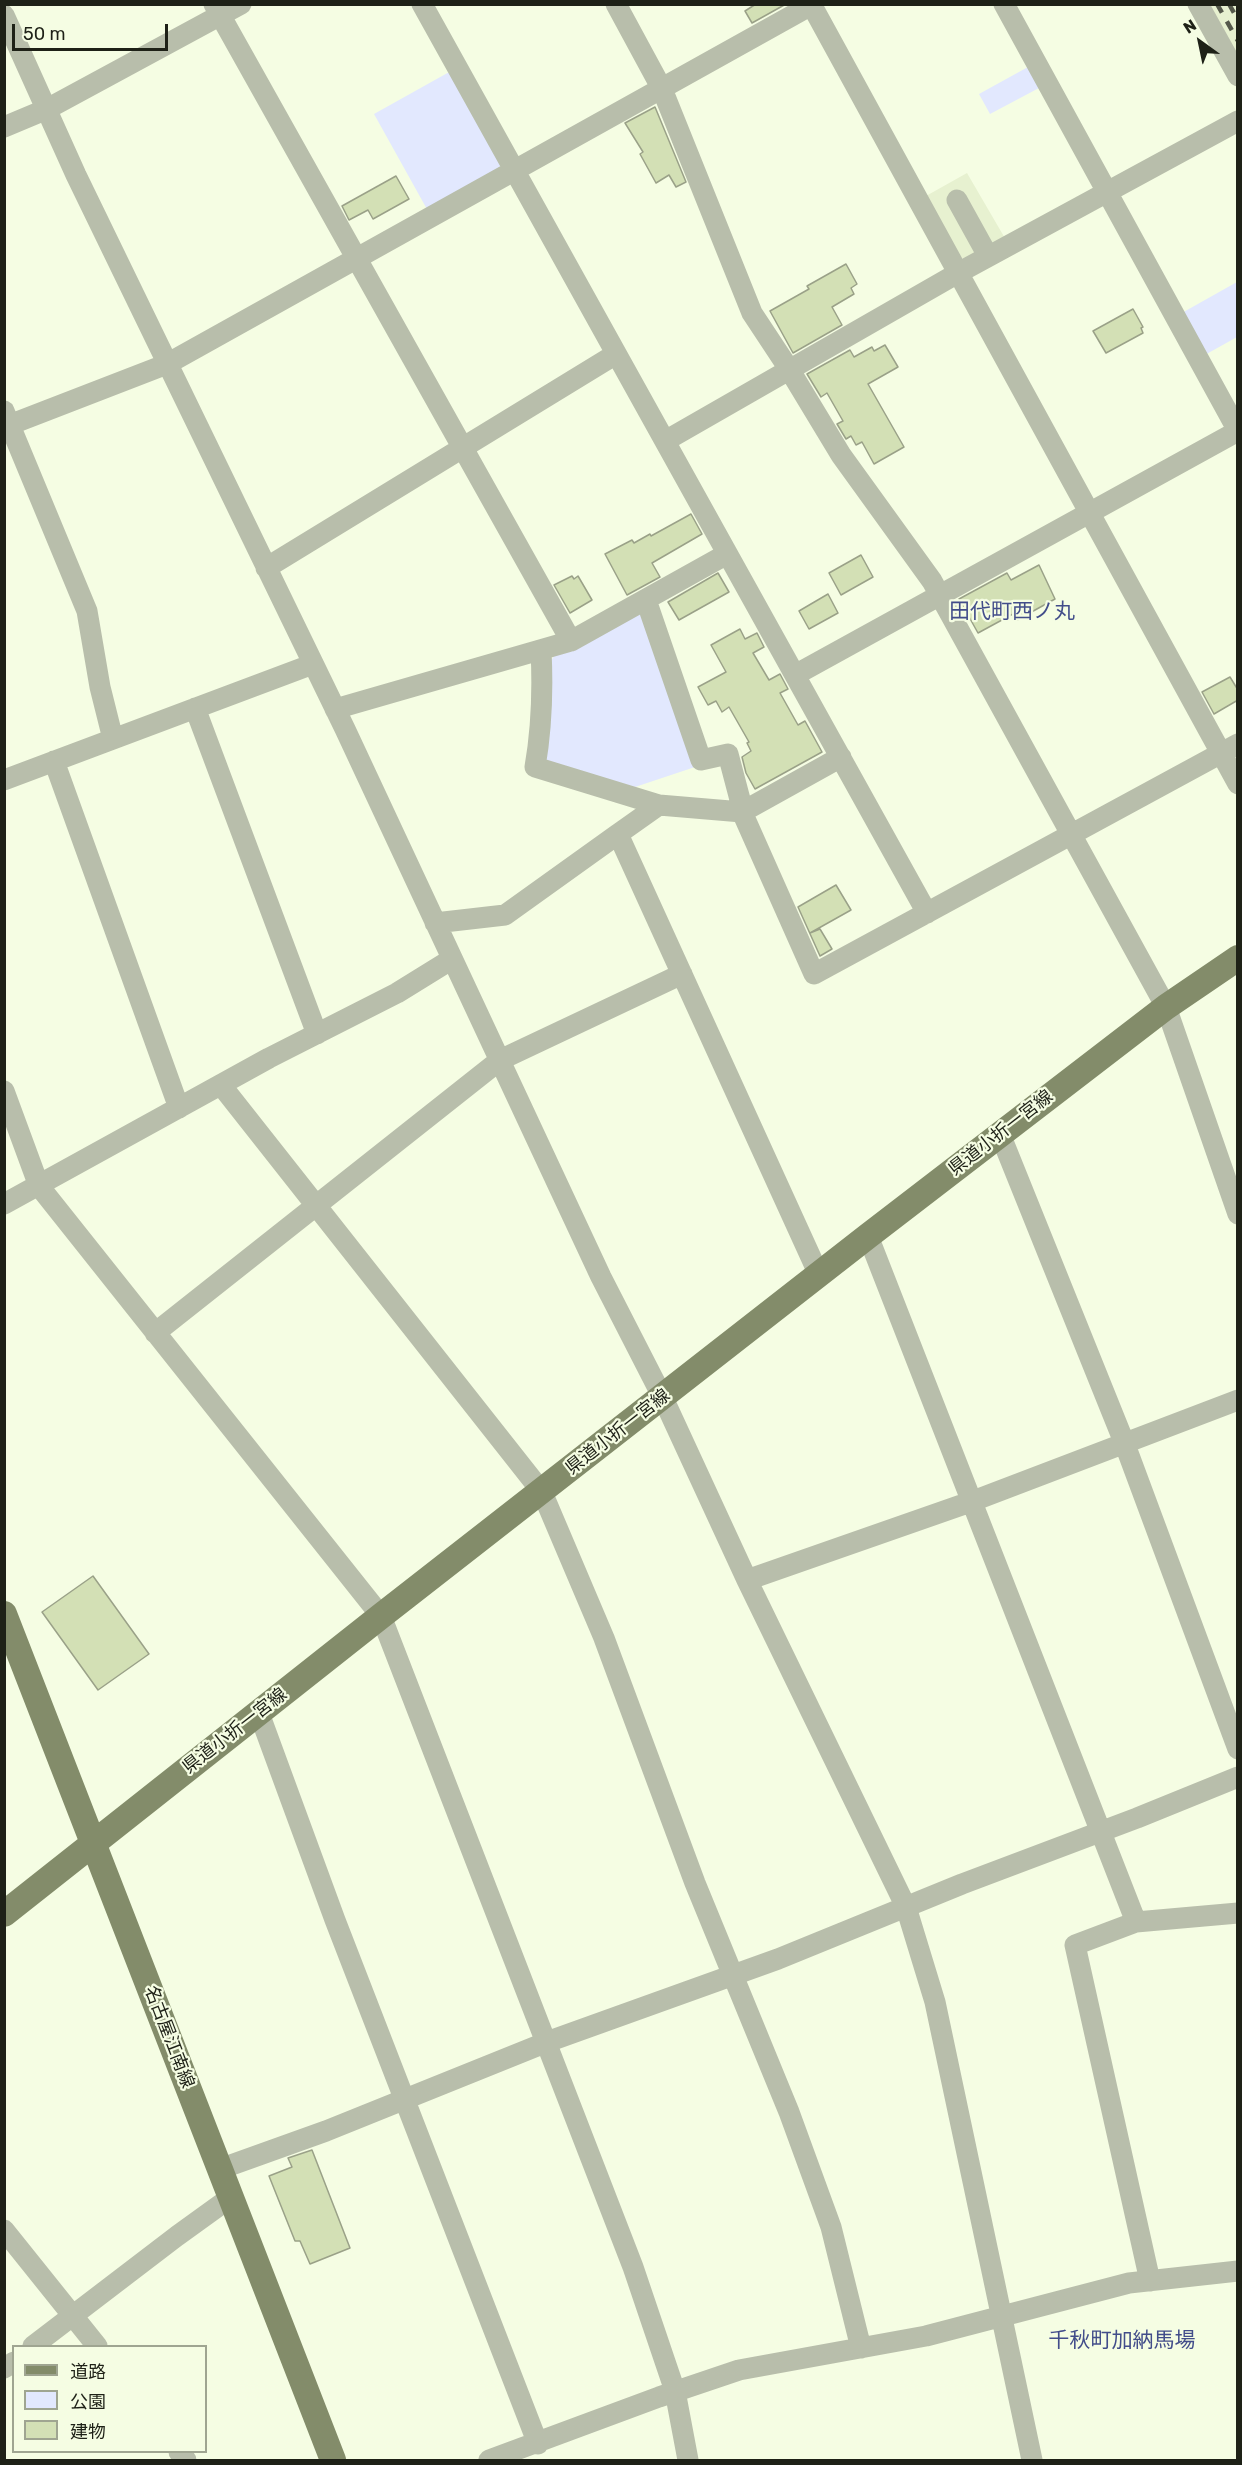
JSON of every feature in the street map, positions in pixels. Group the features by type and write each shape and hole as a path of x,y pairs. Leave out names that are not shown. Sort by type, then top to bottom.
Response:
{"main road":[{"name":"県道小折一宮線","path":"4,1914 868,1236 1166,1007 1238,958"},
{"name":"名古屋江南線","path":"4,1614 333,2460"}],"street":[{"path":"4,127 47,109 217,10 241,4"},
{"path":"422,4 927,913"},
{"path":"616,4 662,89 752,313 841,454 940,595 1166,1007 1238,1214"},
{"path":"795,675 1238,431 1004,4"},
{"path":"1198,4 1238,76"},
{"path":"113,739 100,687 87,611 6,421 167,364 812,5 1089,513 1229,748 1238,784"},
{"path":"217,10 571,641"},
{"path":"4,15 76,175 335,710 601,1277 663,1398 747,1580 906,1907 934,2002 1032,2460"},
{"path":"664,441 988,256 1238,121"},
{"path":"957,200 988,256"},
{"path":"266,568 616,354"},
{"path":"335,710 571,641 727,554"},
{"path":"646,600 701,760 728,754 742,812 814,974 1229,748"},
{"path":"541,650 544,695 535,767 659,805 742,812 841,757"},
{"path":"4,780 313,664"},
{"path":"195,708 318,1034"},
{"path":"54,761 179,1108"},
{"path":"435,923 505,915 659,805"},
{"path":"618,834 819,1275"},
{"path":"4,1204 221,1085 397,993 452,959"},
{"path":"155,1333 500,1060 682,974"},
{"path":"221,1085 542,1492 604,1638 695,1883 789,2112 831,2227 861,2348"},
{"path":"4,1091 39,1186 381,1616 614,2216 675,2391 688,2460"},
{"path":"1000,1134 1124,1442 1238,1749"},
{"path":"868,1236 1136,1922"},
{"path":"747,1580 973,1501 1238,1400"},
{"path":"259,1713 335,1920 538,2444"},
{"path":"220,2169 547,2042 733,1976 1238,1777"},
{"path":"1150,2281 1075,1946 1136,1922 1238,1913"},
{"path":"34,2345 231,2197"},
{"path":"4,2230 96,2345"},
{"path":"489,2460 538,2444 675,2391 739,2370 926,2336 1129,2283 1238,2271"}],"shaded area":[{"path":"1206,5 1237,5 1237,62"},
{"path":"967,173 1006,240 968,260 960,257 926,196"}],"green space":[{"path":"1028,67 1039,88 990,114 979,94"},
{"path":"451,71 501,162 499,171 428,211 374,114"},
{"path":"1237,282 1237,337 1203,356 1180,314"},
{"path":"645,609 698,766 635,787 548,762 543,755 548,666 554,656"}],"building":[{"path":"756,4 786,4 752,23 745,11"},
{"path":"655,107 686,182 676,187 669,175 656,183 640,154 643,152 625,123"},
{"path":"396,176 409,199 373,219 368,210 349,220 342,206"},
{"path":"846,264 857,284 851,288 854,294 832,307 842,325 793,353 770,311 809,289 807,286"},
{"path":"1133,309 1143,327 1141,328 1143,333 1106,353 1093,331"},
{"path":"885,345 898,367 868,384 904,447 874,464 862,442 856,445 851,436 846,439 837,424 843,421 827,393 821,397 807,374 850,350 854,357 872,347 874,351"},
{"path":"691,514 702,534 652,563 660,577 627,595 605,554 632,540 634,543 650,534 651,536"},
{"path":"861,555 873,577 841,595 829,573"},
{"path":"1039,565 1055,599 1017,620 1013,614 978,633 959,599 1007,573 1011,580"},
{"path":"718,573 729,592 679,620 668,602"},
{"path":"572,576 574,579 578,576 592,600 570,613 554,585"},
{"path":"828,594 838,613 809,629 799,611"},
{"path":"740,629 745,639 757,633 764,647 753,653 769,680 780,674 788,689 780,693 798,725 805,721 822,752 755,789 746,773 742,757 751,751 747,743 749,742 729,707 722,712 716,701 708,705 698,687 726,672 711,645"},
{"path":"1230,677 1238,690 1238,700 1214,714 1202,692"},
{"path":"836,885 851,910 810,933 820,929 832,949 820,956 798,907"},
{"path":"93,1576 149,1654 98,1690 42,1612"},
{"path":"312,2150 350,2248 310,2264 300,2241 295,2241 269,2176 292,2167 288,2158"}],"railway":[{"path":"1217,4 1238,41"},
{"path":"1229,4 1238,20"}],"district":[{"name":"田代町西ノ丸","path":"1012,612"},
{"name":"千秋町加納馬場","path":"1122,2341"}]}
